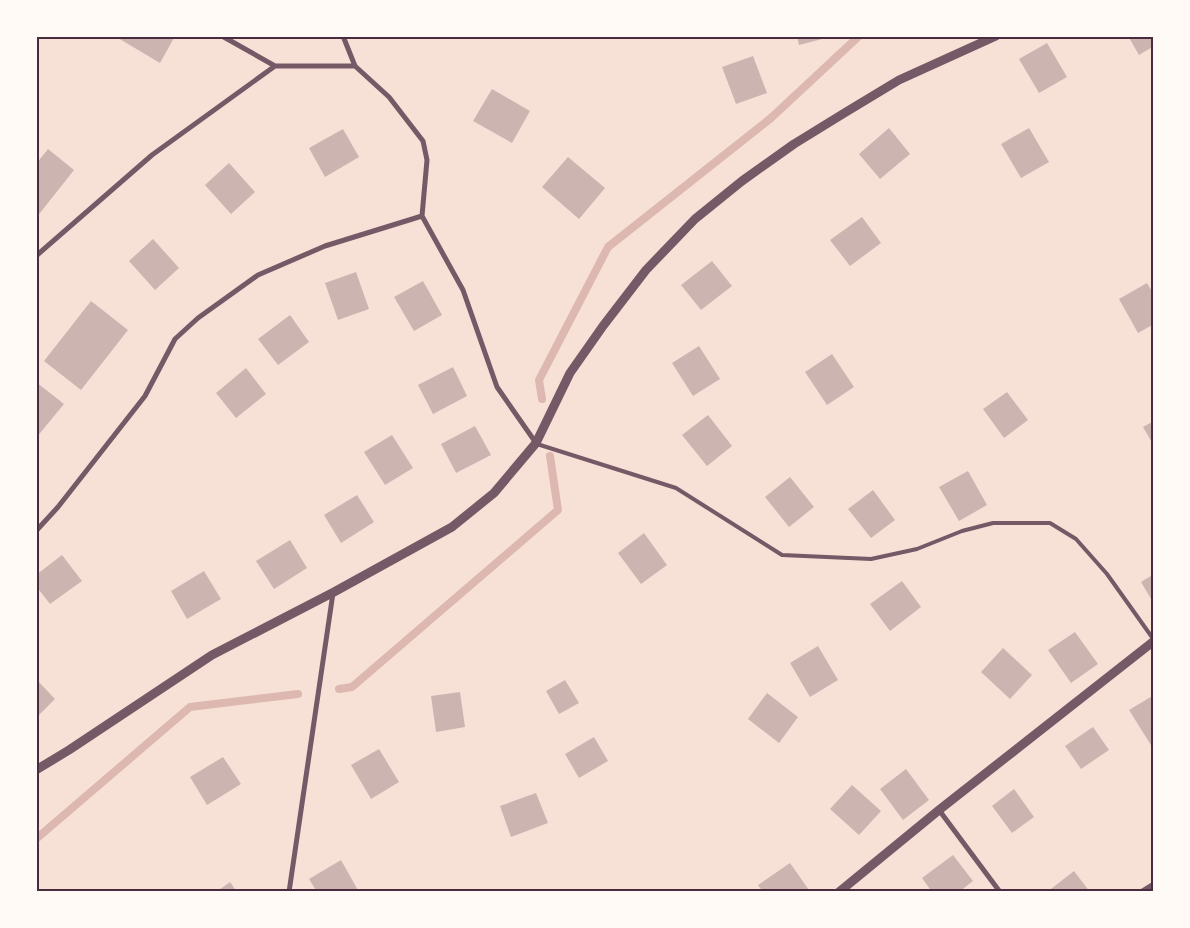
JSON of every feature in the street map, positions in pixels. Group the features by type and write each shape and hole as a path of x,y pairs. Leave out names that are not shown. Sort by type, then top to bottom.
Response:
{"street":[{"path":"222,36 274,66 355,66"},
{"path":"343,36 355,66 389,97 423,140 427,160 422,216 463,290 497,387 536,444"},
{"path":"36,770 212,655 334,592 452,527 494,493 536,444 570,374 603,326 646,270 695,219 742,181 794,144 846,112 899,80 996,36"},
{"path":"36,256 152,155 274,66"},
{"path":"36,531 64,499 145,396 176,339 198,318 258,275 325,246 422,216"},
{"path":"288,892 334,592"},
{"path":"839,892 938,810 1154,640"},
{"path":"938,810 1000,892"},
{"path":"1142,892 1154,884"}],"lane":[{"path":"536,444 676,488 782,555 871,559 917,549 962,531 993,523 1050,523 1076,539 1107,574 1154,640"}],"building":[{"path":"119,36 175,36 160,63 118,38"},
{"path":"797,36 825,36 826,38 799,45"},
{"path":"1128,36 1154,36 1154,46 1139,55"},
{"path":"1047,43 1067,77 1039,93 1019,59"},
{"path":"753,56 767,93 736,104 722,67"},
{"path":"492,89 530,111 512,143 473,121"},
{"path":"889,128 910,154 880,179 859,154"},
{"path":"1029,128 1049,162 1021,178 1001,144"},
{"path":"343,129 359,157 325,177 309,148"},
{"path":"48,149 74,170 36,218 36,164"},
{"path":"568,157 605,188 579,219 542,187"},
{"path":"229,163 255,192 231,214 205,185"},
{"path":"862,217 881,243 850,266 830,240"},
{"path":"153,239 179,268 155,290 129,261"},
{"path":"712,261 732,286 701,310 681,285"},
{"path":"356,272 369,309 338,320 325,283"},
{"path":"423,281 442,315 414,331 394,297"},
{"path":"1147,283 1154,295 1154,324 1138,333 1119,299"},
{"path":"91,301 128,330 81,390 44,361"},
{"path":"290,315 309,342 278,365 258,339"},
{"path":"699,346 720,379 693,396 672,363"},
{"path":"832,354 854,387 827,405 805,372"},
{"path":"453,367 467,396 433,414 418,385"},
{"path":"246,368 266,394 236,418 216,393"},
{"path":"36,382 64,404 36,438"},
{"path":"1007,392 1028,420 1004,438 983,409"},
{"path":"708,415 732,446 707,466 682,435"},
{"path":"1154,421 1154,446 1143,427"},
{"path":"475,426 491,455 456,473 441,444"},
{"path":"392,435 413,468 385,485 364,452"},
{"path":"968,471 987,505 959,521 939,487"},
{"path":"790,477 814,507 789,527 765,497"},
{"path":"873,490 895,520 871,538 848,509"},
{"path":"357,495 374,522 341,543 324,515"},
{"path":"644,533 667,565 641,584 618,553"},
{"path":"290,540 307,568 274,589 256,561"},
{"path":"62,555 82,581 50,604 36,586 36,575"},
{"path":"204,571 221,599 187,619 171,591"},
{"path":"1154,574 1154,604 1141,582"},
{"path":"902,581 921,607 890,631 870,604"},
{"path":"1075,632 1098,664 1071,683 1048,650"},
{"path":"818,646 838,680 810,697 790,663"},
{"path":"1003,648 1032,675 1010,699 981,672"},
{"path":"36,679 55,699 36,718"},
{"path":"565,680 579,703 559,714 546,691"},
{"path":"460,692 465,727 436,732 431,696"},
{"path":"767,693 798,717 779,743 748,719"},
{"path":"1154,695 1154,750 1129,710"},
{"path":"1093,727 1109,750 1081,769 1065,746"},
{"path":"594,737 608,761 579,778 565,754"},
{"path":"379,749 399,782 371,799 351,765"},
{"path":"223,757 241,784 207,805 190,777"},
{"path":"906,769 929,800 903,820 880,789"},
{"path":"852,785 881,811 859,835 830,809"},
{"path":"1014,789 1034,817 1012,833 992,806"},
{"path":"536,793 548,823 511,837 500,806"},
{"path":"953,855 973,881 959,892 932,892 922,878"},
{"path":"341,860 359,892 317,892 309,879"},
{"path":"790,863 809,890 806,892 763,892 758,885"},
{"path":"1074,871 1090,892 1047,892"},
{"path":"230,882 237,892 216,892"}],"waterway":[{"path":"542,399 539,380 608,247 771,118 859,36"},
{"path":"339,689 352,687 558,510 550,456"},
{"path":"36,839 190,707 298,694"}]}
